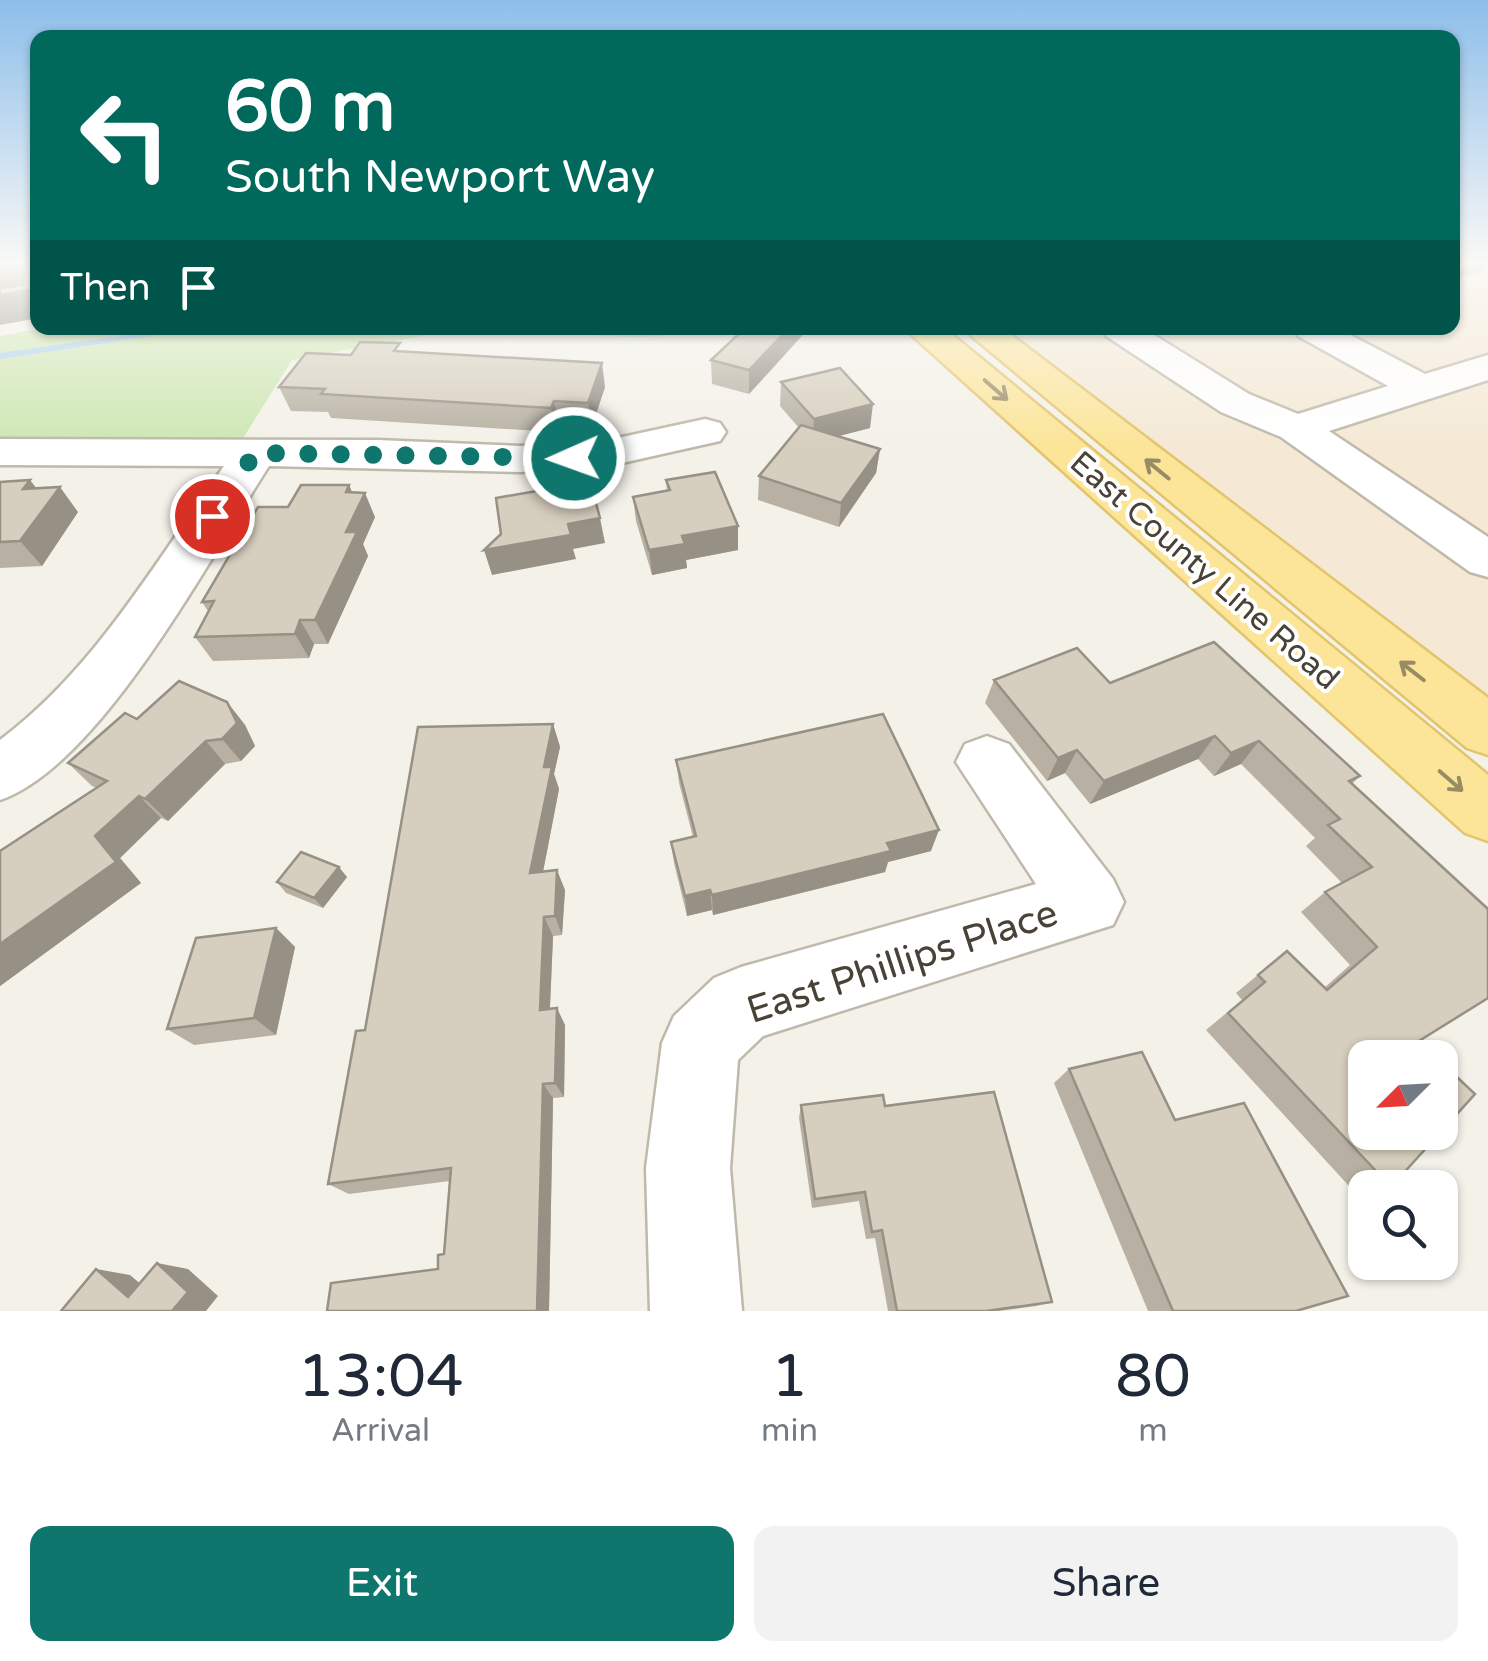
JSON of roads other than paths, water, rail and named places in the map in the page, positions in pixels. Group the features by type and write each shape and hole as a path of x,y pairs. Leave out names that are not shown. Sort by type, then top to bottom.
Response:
{"main road":[{"name":"East County Line Road","path":"930,335 1488,813"},
{"name":"East County Line Road","path":"989,335 1488,731"}],"street":[{"path":"1130,335 1234,403 1296,428 1488,560"},
{"path":"1324,335 1422,388"},
{"path":"1296,428 1488,367"},
{"path":"0,452 574,458 705,432"},
{"path":"0,774 37,747 86,698 255,453"},
{"name":"East Phillips Place","path":"696,1311 688,1168 701,1043 740,1005 1088,902 987,762"}],"waterway":[{"path":"0,356 144,335"}]}
